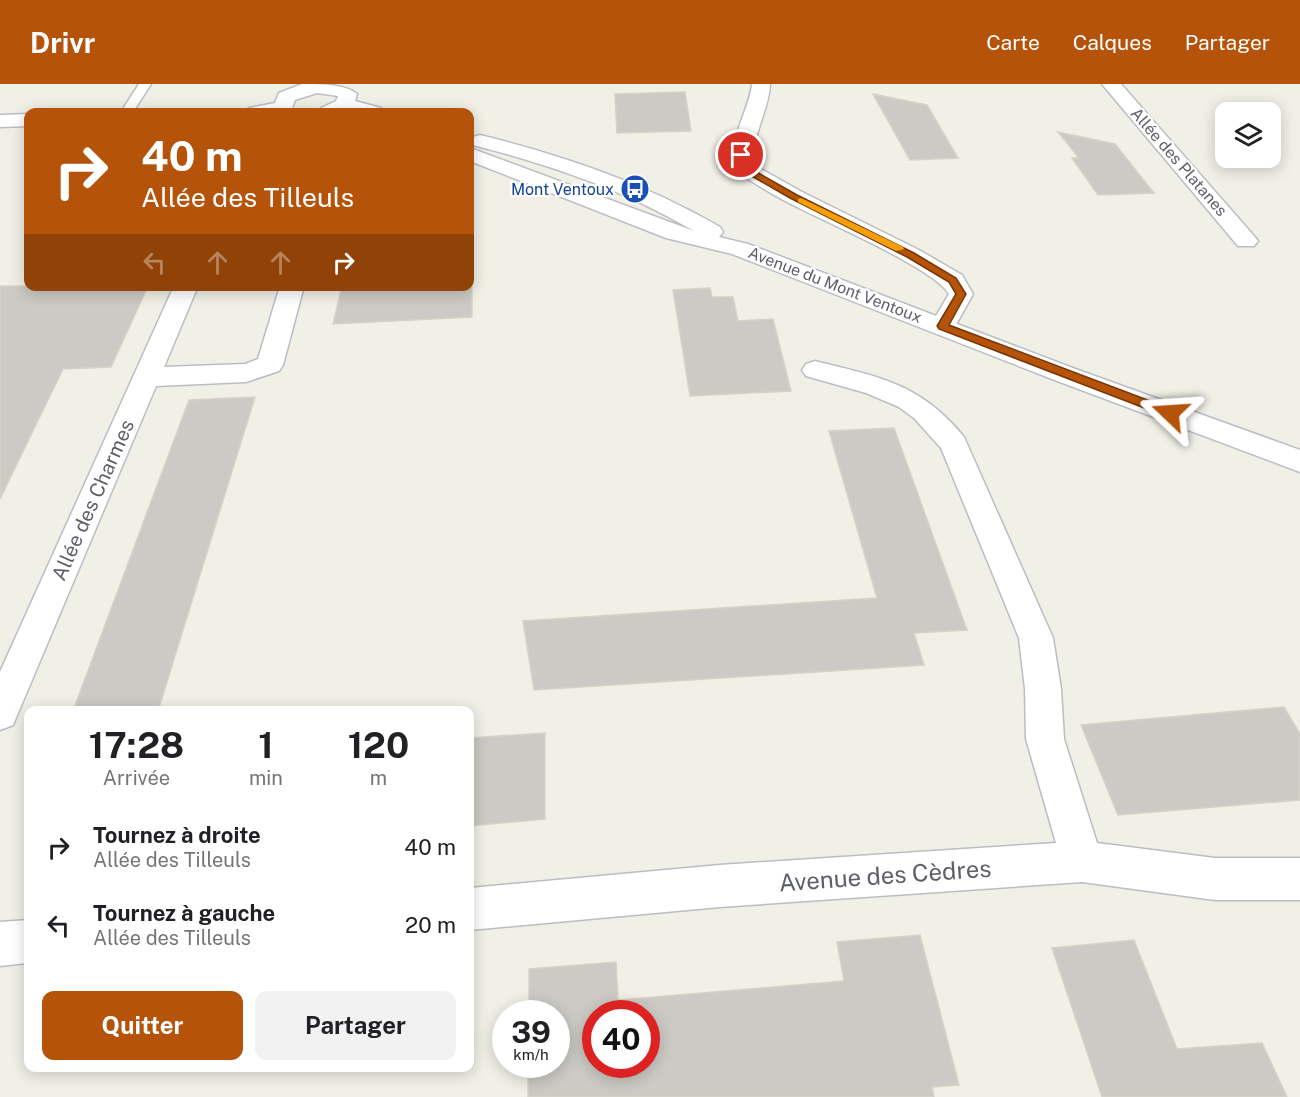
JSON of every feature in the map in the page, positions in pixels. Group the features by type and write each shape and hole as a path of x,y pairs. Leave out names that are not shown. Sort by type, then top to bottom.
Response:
{"street":[{"path":"761,84 757,107 741,155 744,168 953,280 961,294 953,313 943,326"},
{"name":"Allée des Platanes","path":"1110,84 1246,241"},
{"path":"288,108 286,97 310,85 339,87 348,94 336,108"},
{"path":"0,121 24,120"},
{"name":"Avenue du Mont Ventoux","path":"474,139 536,154 602,175 672,208 740,249"},
{"name":"Avenue du Mont Ventoux","path":"474,156 674,233 740,249 1061,373 1300,461"},
{"name":"Allée des Charmes","path":"0,713 184,291"},
{"path":"146,377 246,373 270,365 290,291"},
{"path":"814,370 892,390 937,420 954,444 1036,638 1043,689 1045,739 1082,862"},
{"name":"Avenue des Cèdres","path":"474,909 720,886 1082,862 1215,879 1300,879"},
{"path":"0,944 24,942"}],"lane":[{"path":"130,108 145,84"}],"building":[{"path":"685,92 691,131 617,133 615,94"},
{"path":"873,94 927,105 958,158 910,160"},
{"path":"1058,132 1115,144 1154,193 1098,195 1072,158 1079,158"},
{"path":"0,286 24,286 24,291 146,291 111,367 63,369 0,499"},
{"path":"710,288 712,297 733,297 738,321 773,319 791,391 690,396 673,290"},
{"path":"341,291 472,291 472,317 333,324"},
{"path":"255,397 160,706 75,706 189,400"},
{"path":"894,428 967,630 914,633 924,665 534,690 523,621 877,598 829,431"},
{"path":"1284,707 1300,734 1300,800 1118,815 1081,725"},
{"path":"545,733 545,819 474,826 474,738"},
{"path":"920,935 959,1085 932,1087 934,1097 528,1097 528,1078 570,1078 570,1000 529,1000 529,969 616,962 618,1000 844,981 837,942"},
{"path":"1134,940 1177,1049 1262,1043 1287,1097 1102,1097 1052,948"}],"slow traffic":[{"path":"801,200 899,249"}],"place":[{"name":"Mont Ventoux","path":"635,189"}],"route":[{"path":"741,155 744,168 953,280 961,294 953,313 943,326 1170,413"}]}
